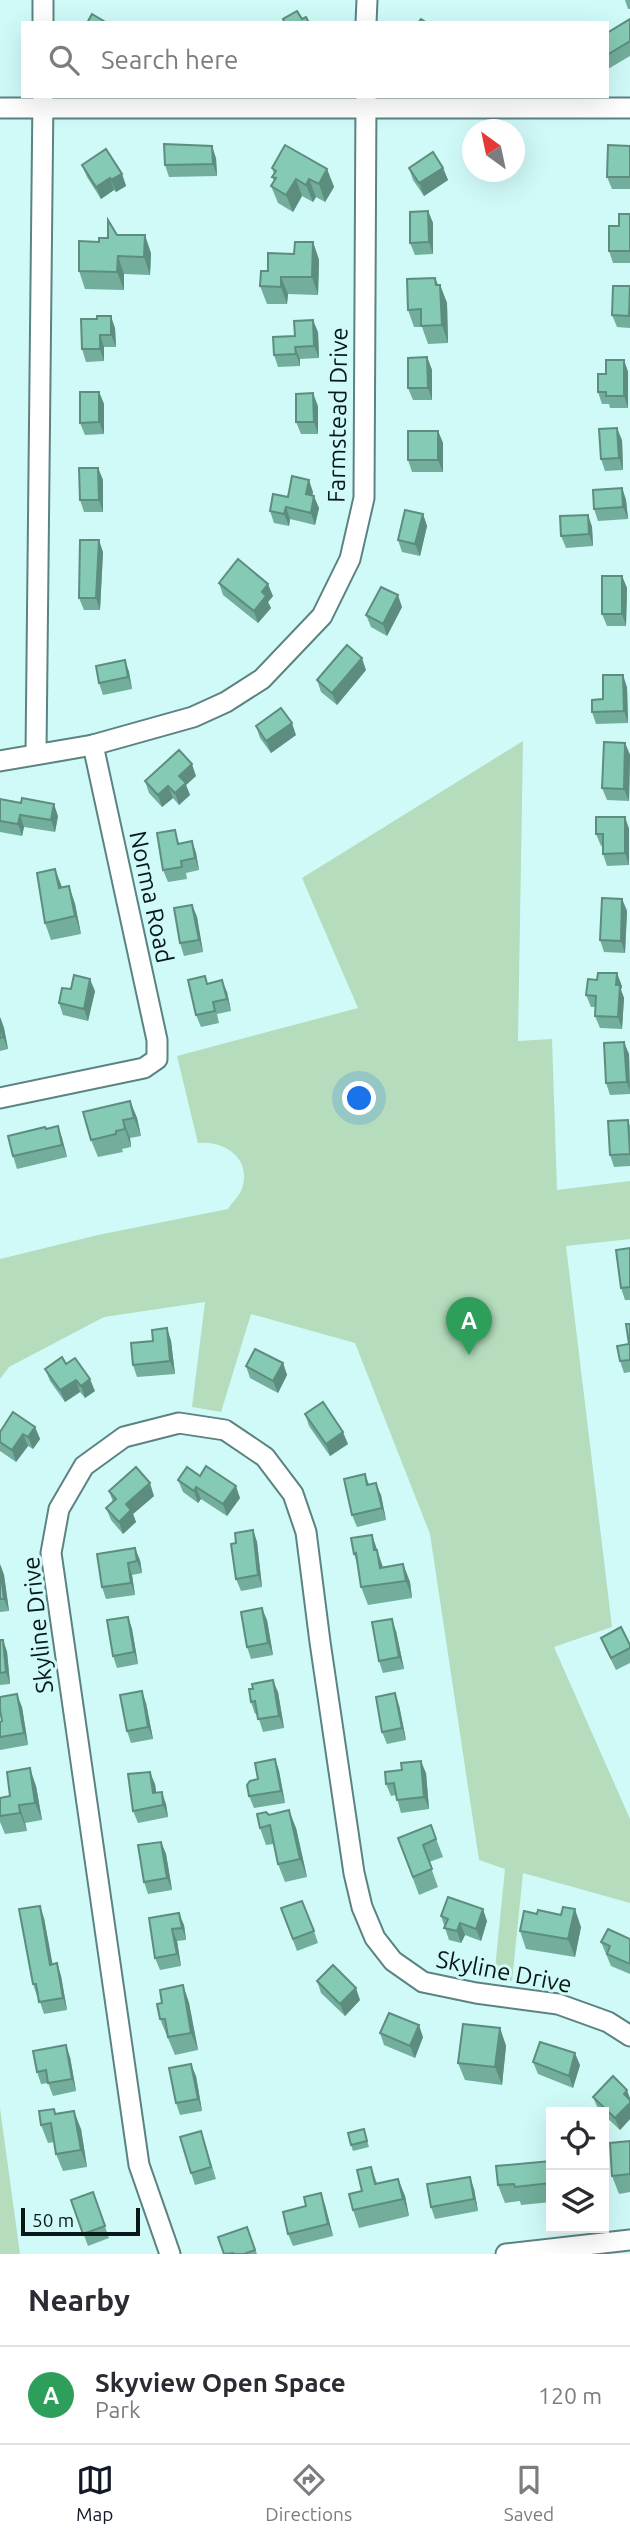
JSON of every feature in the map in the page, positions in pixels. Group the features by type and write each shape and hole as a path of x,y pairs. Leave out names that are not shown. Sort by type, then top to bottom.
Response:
{"street":[{"path":"43,0 43,21"},
{"path":"366,0 366,21"},
{"path":"36,753 43,102"},
{"path":"0,108 43,102 366,103 630,108"},
{"name":"Farmstead Drive","path":"0,761 93,745 192,717 226,702 262,679 322,616 350,559 364,498 366,103"},
{"name":"Norma Road","path":"0,1098 144,1068 157,1059 157,1040 93,745"},
{"name":"Skyline Drive","path":"170,2254 139,2165 51,1553 59,1509 84,1466 124,1437 179,1423 225,1430 265,1457 293,1494 306,1532 354,1873 362,1907 375,1938 393,1961 423,1982 476,1993 558,2004 608,2022 630,2036"},
{"path":"506,2254 630,2240"}],"green space":[{"path":"523,741 518,1041 552,1039 557,1190 630,1181 630,1239 566,1246 612,1627 554,1647 630,1819 630,1903 523,1873 512,1981 494,1979 505,1869 479,1860 430,1534 355,1343 251,1314 221,1412 192,1407 205,1302 104,1317 9,1367 0,1379 0,1259 98,1235 228,1209 242,1189 242,1166 232,1152 225,1148 217,1144 198,1143 177,1056 358,1008 302,878"},
{"path":"0,2108 20,2254 0,2254"}],"building":[{"path":"297,11 302,19 306,17 308,21 284,21 283,19"},
{"path":"92,14 104,21 88,21"},
{"path":"630,19 630,41 609,54 609,32"},
{"path":"164,144 212,146 213,164 165,165"},
{"path":"285,145 327,169 319,184 309,179 306,185 296,179 286,195 271,186 276,178 272,177 276,171 272,168"},
{"path":"608,145 630,146 630,177 607,177"},
{"path":"106,149 122,174 96,187 82,165"},
{"path":"433,152 443,168 419,183 409,168"},
{"path":"428,211 429,242 410,243 410,212"},
{"path":"619,214 630,214 630,251 609,251 609,226 619,226"},
{"path":"108,220 117,235 145,235 144,257 118,256 117,272 79,271 79,241 99,242 99,238 108,238"},
{"path":"295,242 313,242 312,277 281,277 281,287 260,286 261,271 268,271 268,253 294,254"},
{"path":"435,278 436,285 440,285 442,325 421,326 421,309 408,310 407,279"},
{"path":"613,286 630,286 629,316 612,315"},
{"path":"97,316 111,316 111,335 100,335 100,349 82,349 81,319 97,319"},
{"path":"313,320 314,346 295,347 296,354 274,355 273,337 295,336 294,321"},
{"path":"427,357 428,388 408,388 408,358"},
{"path":"606,360 624,360 624,396 606,396 606,392 598,392 598,374 606,374"},
{"path":"80,392 99,392 99,422 80,423"},
{"path":"313,393 314,422 296,422 296,394"},
{"path":"617,428 619,458 601,459 599,429"},
{"path":"408,431 438,431 438,460 408,460"},
{"path":"79,468 98,468 99,500 80,500"},
{"path":"292,476 309,480 306,494 314,496 311,513 286,507 284,514 270,511 273,494 288,497"},
{"path":"622,488 623,507 594,509 593,490"},
{"path":"405,510 423,514 415,544 398,540"},
{"path":"588,515 589,534 561,536 560,516"},
{"path":"80,540 99,540 96,598 79,598"},
{"path":"238,559 268,584 262,592 266,596 254,611 219,583"},
{"path":"602,576 622,576 622,614 602,614"},
{"path":"381,587 398,595 383,624 366,615"},
{"path":"347,645 362,658 332,693 317,680"},
{"path":"125,660 128,677 99,683 96,666"},
{"path":"603,675 623,675 624,711 592,712 592,700 603,699"},
{"path":"281,708 292,723 266,741 256,726"},
{"path":"604,742 625,743 624,789 602,788"},
{"path":"179,750 192,764 179,776 186,783 175,793 168,786 158,795 145,781"},
{"path":"22,798 54,804 51,820 20,815 18,824 0,821 0,799 21,803"},
{"path":"596,817 625,817 625,853 603,854 603,834 596,834"},
{"path":"175,830 178,844 192,841 195,858 181,861 182,867 163,870 157,833"},
{"path":"55,869 59,888 69,886 75,916 45,923 37,873"},
{"path":"602,898 622,899 621,941 600,940"},
{"path":"192,905 199,940 180,943 174,908"},
{"path":"598,973 617,973 616,985 620,985 618,1017 595,1016 596,996 586,995 588,979 597,980"},
{"path":"74,975 90,979 84,1009 59,1003 62,988 71,989"},
{"path":"205,976 207,984 222,980 227,999 213,1002 215,1011 196,1015 188,980"},
{"path":"624,1042 627,1082 606,1083 604,1043"},
{"path":"130,1101 134,1118 123,1120 125,1129 91,1140 83,1112"},
{"path":"628,1120 630,1154 610,1155 608,1121"},
{"path":"58,1126 62,1145 13,1156 8,1136"},
{"path":"630,1248 630,1287 621,1288 616,1250"},
{"path":"626,1324 630,1324 630,1360 620,1361 617,1346 629,1344"},
{"path":"167,1328 170,1361 133,1365 131,1343 153,1341 152,1330"},
{"path":"255,1349 283,1363 273,1381 246,1366"},
{"path":"62,1357 66,1364 75,1358 90,1379 81,1386 76,1380 60,1390 45,1369"},
{"path":"323,1402 343,1432 326,1444 305,1414"},
{"path":"13,1412 35,1427 28,1437 23,1434 12,1450 0,1442 0,1432"},
{"path":"206,1466 236,1486 223,1504 196,1487 194,1491 178,1480 187,1467 200,1476"},
{"path":"136,1467 150,1483 126,1504 131,1510 119,1522 106,1508 116,1499 109,1491"},
{"path":"365,1474 367,1485 376,1483 382,1508 352,1515 344,1479"},
{"path":"253,1530 258,1575 236,1579 231,1544 236,1543 235,1533"},
{"path":"372,1535 380,1568 403,1564 406,1581 361,1587 351,1538"},
{"path":"135,1548 137,1561 128,1563 131,1583 102,1587 97,1554"},
{"path":"0,1566 4,1599 0,1599"},
{"path":"262,1608 268,1643 247,1647 241,1612"},
{"path":"128,1617 134,1652 113,1656 107,1620"},
{"path":"392,1619 399,1657 379,1661 372,1622"},
{"path":"621,1627 630,1648 611,1658 601,1638"},
{"path":"0,1640 3,1640 6,1672 0,1673"},
{"path":"273,1680 279,1716 258,1719 255,1701 251,1702 249,1689 253,1689 252,1684"},
{"path":"142,1691 148,1727 127,1731 120,1695"},
{"path":"395,1693 402,1728 382,1732 376,1697"},
{"path":"17,1694 24,1733 0,1737 0,1697"},
{"path":"275,1759 281,1791 249,1796 247,1785 258,1779 255,1763"},
{"path":"421,1761 424,1797 397,1800 394,1783 386,1784 385,1772 402,1770 401,1763"},
{"path":"30,1768 35,1803 19,1805 20,1813 0,1816 0,1798 10,1796 7,1772"},
{"path":"150,1772 153,1793 162,1792 163,1805 133,1811 128,1774"},
{"path":"289,1810 300,1859 278,1864 270,1825 260,1828 257,1814 266,1812 269,1815"},
{"path":"431,1825 436,1839 423,1845 432,1869 413,1877 398,1838"},
{"path":"161,1842 167,1878 144,1882 138,1845"},
{"path":"448,1897 483,1909 476,1929 460,1923 457,1931 444,1928 448,1919 441,1916"},
{"path":"302,1901 314,1931 293,1939 281,1908"},
{"path":"40,1906 50,1965 57,1963 63,1998 39,2002 19,1909"},
{"path":"563,1907 575,1909 568,1939 520,1931 524,1911 537,1914 538,1910 561,1915"},
{"path":"179,1913 182,1928 172,1929 177,1954 155,1958 149,1918"},
{"path":"608,1929 630,1939 630,1964 607,1954 610,1946 601,1942"},
{"path":"333,1965 356,1988 340,2004 317,1981"},
{"path":"183,1985 191,2033 168,2037 165,2019 160,2019 157,2004 162,2003 160,1990"},
{"path":"389,2013 419,2025 410,2046 380,2033"},
{"path":"463,2024 500,2028 495,2067 458,2063"},
{"path":"540,2042 575,2053 569,2076 533,2062"},
{"path":"66,2045 72,2079 48,2083 46,2070 37,2072 33,2051"},
{"path":"191,2064 198,2099 176,2103 169,2068"},
{"path":"613,2076 627,2090 624,2094 630,2103 615,2118 609,2112 609,2107 603,2107 593,2097"},
{"path":"54,2109 55,2114 74,2111 81,2150 56,2154 51,2123 41,2125 39,2111"},
{"path":"364,2129 367,2141 351,2145 348,2133"},
{"path":"201,2131 211,2167 191,2173 180,2137"},
{"path":"630,2141 630,2174 612,2176 610,2143"},
{"path":"546,2161 546,2184 515,2187 514,2184 498,2185 496,2166"},
{"path":"371,2167 375,2184 398,2179 403,2199 353,2210 349,2194 362,2191 357,2170"},
{"path":"470,2177 474,2199 431,2207 427,2184"},
{"path":"93,2192 105,2226 83,2234 71,2200"},
{"path":"321,2193 328,2224 288,2234 283,2212 306,2206 304,2197"},
{"path":"247,2227 255,2250 244,2254 224,2254 218,2237"}],"place":[{"name":"Skyview Open Space","path":"469,1355"}]}
